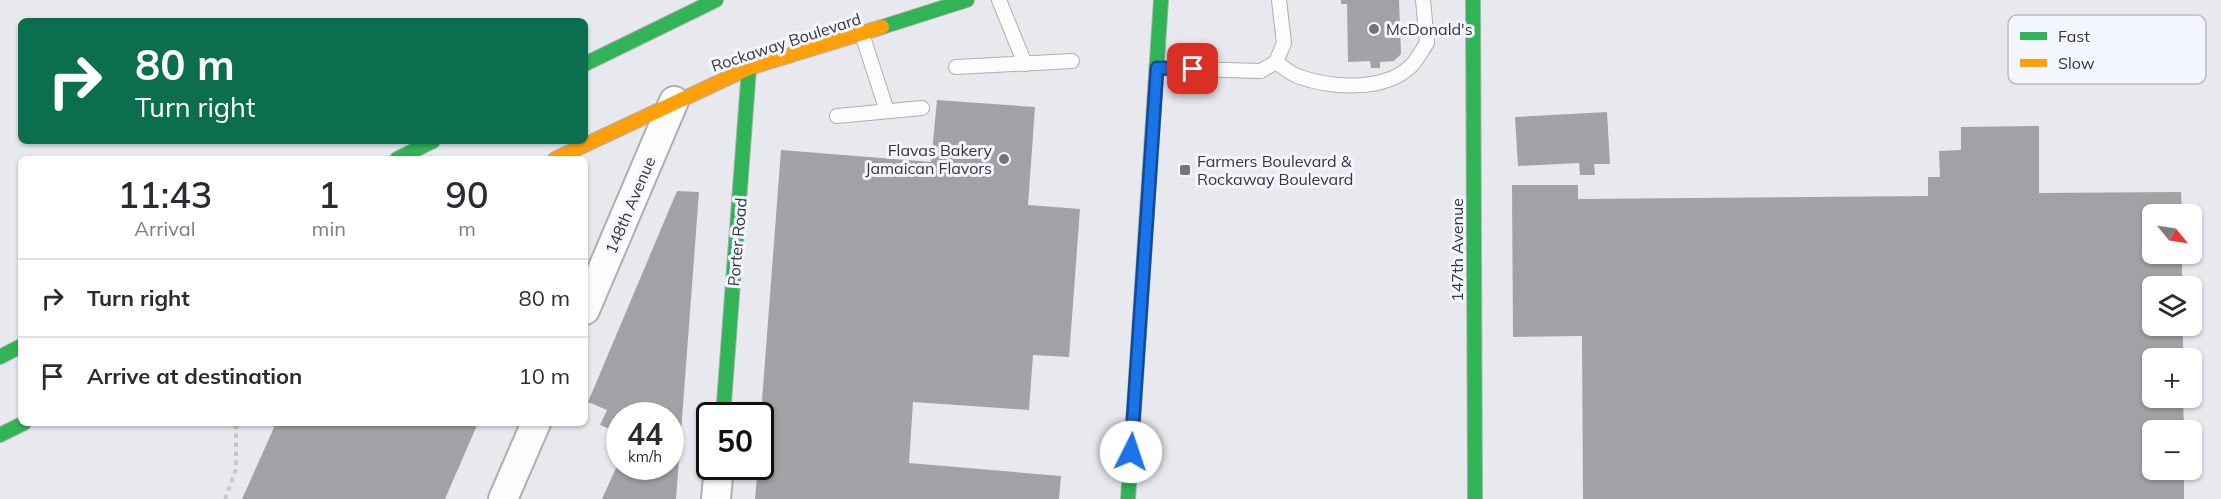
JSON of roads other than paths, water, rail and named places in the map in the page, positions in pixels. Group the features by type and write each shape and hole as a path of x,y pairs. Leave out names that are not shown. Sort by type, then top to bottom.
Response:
{"main road":[{"path":"588,63 716,0"},
{"name":"Rockaway Boulevard","path":"588,143 749,68 967,0"},
{"path":"1128,499 1161,0"},
{"name":"147th Avenue","path":"1473,0 1474,499"},
{"name":"Porter Road","path":"724,402 749,68"},
{"path":"403,156 427,144"},
{"name":"Rockaway Boulevard","path":"561,156 586,144"},
{"path":"0,357 18,348"},
{"path":"0,435 18,426"}],"street":[{"name":"148th Avenue","path":"588,303 675,101"},
{"path":"503,499 535,426"},
{"path":"716,499 718,480"}],"lane":[{"path":"999,0 1025,64"},
{"path":"1157,68 1261,71 1276,62 1284,43 1279,0"},
{"path":"1276,62 1297,76 1334,86 1368,83 1394,77 1411,66 1427,43 1423,0"},
{"path":"862,34 887,111"},
{"path":"956,67 1072,61"},
{"path":"837,116 922,108"}],"place":[{"name":"McDonald's","path":"1374,29"},
{"name":"Flavas Bakery Jamaican Flavors","path":"1004,159"},
{"name":"Farmers Boulevard & Rockaway Boulevard","path":"1185,170"}]}
